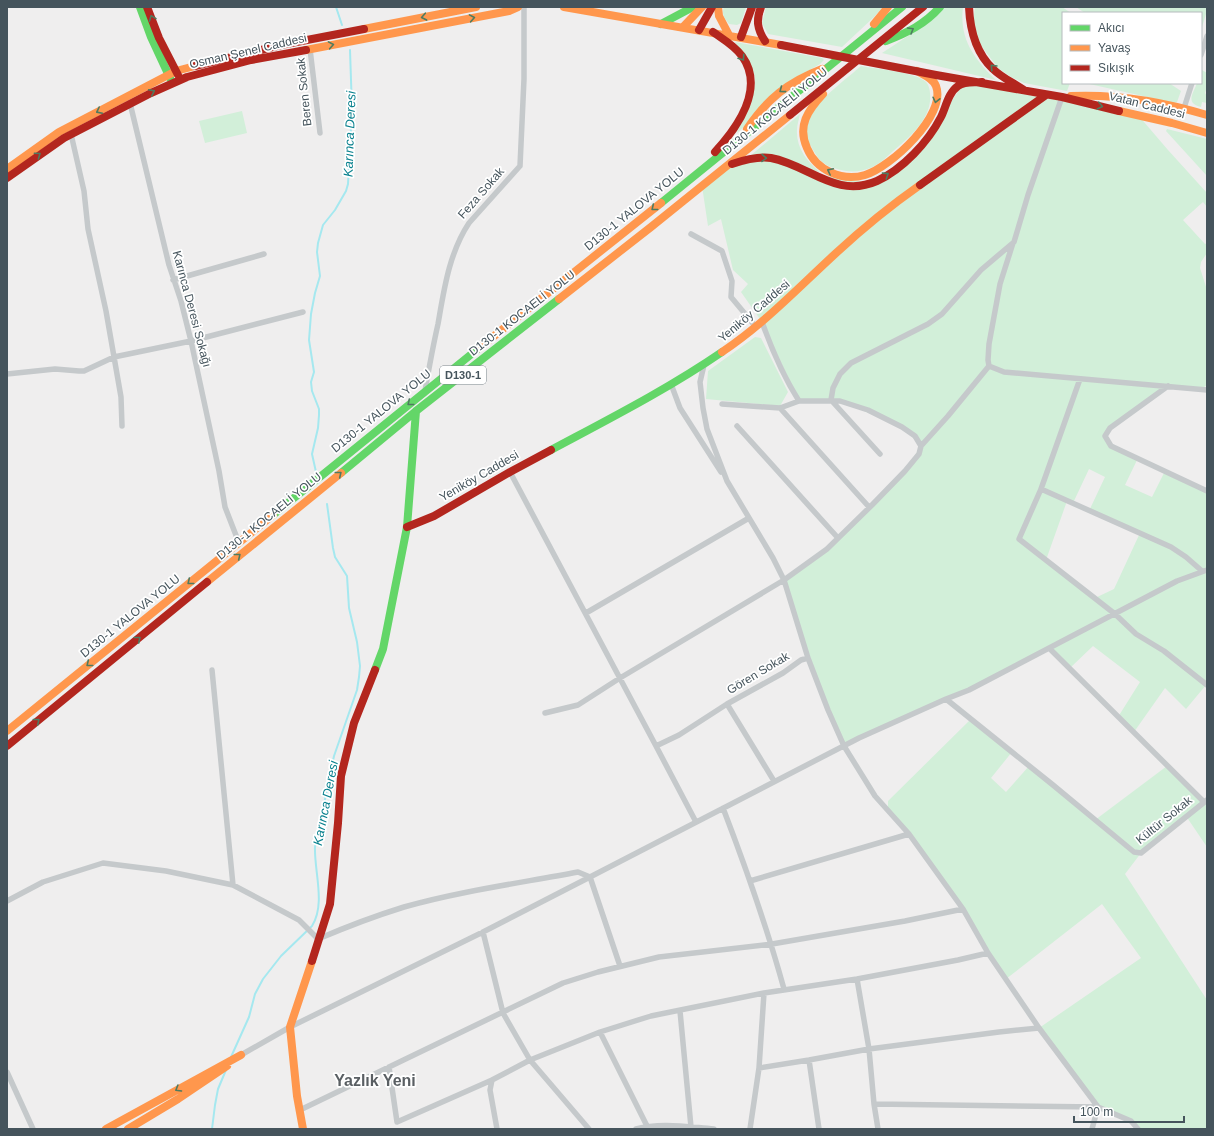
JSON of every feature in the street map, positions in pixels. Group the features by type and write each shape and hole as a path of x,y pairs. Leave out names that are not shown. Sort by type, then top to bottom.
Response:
{"main road":[{"path":"140,7 151,37 176,81"},
{"path":"147,7 172,73"},
{"name":"Osman Şenel Caddesi","path":"129,100 172,73 281,45 476,7"},
{"name":"Osman Şenel Caddesi","path":"7,169 48,139 70,130 129,100 176,81 251,60 509,11 518,7"},
{"path":"564,7 765,41 906,69 1062,97"},
{"path":"661,24 693,7"},
{"path":"683,27 702,7"},
{"path":"699,30 712,7"},
{"path":"718,7 721,22 729,35"},
{"path":"741,37 752,7"},
{"path":"761,7 757,20 757,26 760,35 765,41"},
{"path":"856,44 888,7"},
{"name":"D130-1 YALOVA YOLU","path":"7,731 425,391 902,7"},
{"name":"D130-1 KOCAELİ YOLU","path":"7,746 416,411 726,166 923,7"},
{"path":"876,44 909,32 933,16 940,7"},
{"path":"969,7 969,21 974,41 981,54 994,69 1024,90"},
{"path":"451,12 453,21"},
{"path":"373,28 375,36"},
{"path":"666,198 723,144 741,119 750,96 749,74 742,56 735,48 713,32"},
{"path":"738,140 760,110 782,90 790,84 814,72 830,66"},
{"path":"840,74 809,110 803,125 802,135 805,147 811,156 827,171 838,176 860,177 873,172 886,164 910,143 922,130 932,114 938,94 937,87 927,76 917,71"},
{"path":"726,166 748,159 772,158 841,186 856,186 872,183 886,176 919,148 932,133 950,96 958,86 964,83 982,82"},
{"name":"Vatan Caddesi","path":"1062,97 1093,94 1184,108 1207,115"},
{"name":"Yeniköy Caddesi","path":"407,527 434,516 510,472 621,413 704,365 759,325 836,253 888,208 1046,95"},
{"name":"Vatan Caddesi","path":"1062,97 1172,123 1207,133"},
{"name":"Osman Şenel Caddesi","path":"7,178 51,146 70,130"},
{"path":"303,1129 297,1096 290,1027 315,936 330,904 341,776 354,723 382,649 407,527 416,411"},
{"path":"128,1129 162,1110 212,1074 242,1055"},
{"path":"106,1129 212,1074"}],"street":[{"name":"Feza Sokak","path":"425,391 445,285 457,244 469,223 520,166 524,79 524,7"},
{"path":"1202,52 1207,36"},
{"name":"Beren Sokak","path":"310,49 320,133"},
{"path":"1184,108 1192,84"},
{"path":"545,713 578,705 620,678 784,580 826,549 905,471 919,454 921,446 989,366 989,344 1000,284 1062,97"},
{"name":"Karınca Deresi Sokağı","path":"129,100 173,280 181,301 192,342 219,470 225,507 239,543"},
{"path":"70,130 84,191 88,229 106,310 121,397 122,426"},
{"path":"691,234 722,251 732,281 731,297 759,325 787,381 799,401"},
{"path":"831,400 833,388 840,374 851,363 928,324 942,314 981,270 1014,242"},
{"path":"173,280 264,254"},
{"path":"7,374 55,369 79,372 84,371 114,357 192,342 302,312"},
{"path":"704,365 700,382 707,429 727,480"},
{"path":"989,366 1004,372 1207,390"},
{"path":"1080,379 1041,489 1019,539 1115,614 1136,634 1164,651 1207,685"},
{"path":"671,384 680,408 727,480"},
{"path":"1168,386 1110,428 1105,436 1112,446 1207,490"},
{"path":"831,400 880,454"},
{"path":"722,404 780,408 799,401 840,401 868,410 902,427 915,436 921,446"},
{"path":"780,408 869,508"},
{"path":"737,426 838,538"},
{"path":"510,472 696,822"},
{"name":"Gören Sokak","path":"727,480 773,558 784,580 808,658 801,660 783,673 727,704 774,781"},
{"path":"1041,489 1171,547 1204,570"},
{"path":"586,613 749,518"},
{"path":"242,1055 290,1027 483,932 859,738 969,690 1050,649 1177,581 1204,570"},
{"path":"1050,649 1205,801"},
{"path":"808,658 844,746 875,796 910,834 963,909 988,953 1038,1028 1098,1107"},
{"path":"212,670 233,885"},
{"name":"Kültür Sokak","path":"946,699 1134,852 1140,853 1205,801"},
{"path":"656,746 679,735 727,704"},
{"path":"723,808 772,944 784,989"},
{"path":"750,881 910,834"},
{"path":"7,900 43,882 103,863 166,871 233,885 299,920 315,936 341,929 405,907 445,897 578,872 590,877 620,966"},
{"path":"300,1110 563,983 598,972 659,957 772,944 905,921 963,909"},
{"path":"483,932 503,1013 530,1060 589,1129"},
{"path":"396,1116 397,1122 492,1080 530,1060 600,1032 651,1016 764,992 858,979 988,953"},
{"path":"858,979 869,1049 878,1129"},
{"path":"750,1129 759,1068 764,992"},
{"path":"680,1011 691,1127"},
{"path":"759,1068 869,1049 1038,1028"},
{"path":"600,1032 647,1126"},
{"path":"809,1060 819,1129"},
{"path":"389,1067 398,1129"},
{"path":"7,1072 34,1129"},
{"path":"492,1080 490,1090 497,1129"},
{"path":"874,1104 1098,1107 1131,1121 1138,1129"},
{"path":"1092,1129 1098,1107"},
{"path":"636,1129 647,1126 666,1125 714,1129"}],"green space":[{"path":"724,7 746,7 741,23 737,25 729,24 723,14"},
{"path":"766,7 883,7 842,47 768,34 762,23"},
{"path":"944,7 963,7 963,29 970,48 981,64 996,80 882,53 931,21"},
{"path":"975,7 1062,7 1070,12 1062,12 1062,84 1070,84 1067,91 1024,83 1011,77 998,68 979,43 973,22"},
{"path":"1076,7 1207,7 1202,27 1202,12 1084,12"},
{"path":"735,42 822,58 824,60 801,75 737,133 752,95 755,80 750,65"},
{"path":"861,66 905,73 921,79 926,82 929,87 930,102 928,111 918,127 885,159 866,170 848,171 830,167 819,159 806,139 806,128 816,107 824,98"},
{"path":"1202,70 1207,73 1207,87 1205,93 1207,96 1207,103 1202,102 1201,107 1196,105 1192,101 1192,94 1197,84 1202,84"},
{"path":"964,83 1138,115 1207,193 1207,207 1203,202 1183,220 1205,244 1207,243 1207,253 1201,262 1200,268 1207,290 1207,385 1201,389 1168,386 1110,428 1105,436 1112,446 1138,458 1125,485 1152,497 1165,471 1207,491 1207,685 1186,709 1165,688 1134,732 1118,717 1140,682 1093,646 1070,668 1050,649 969,690 844,746 828,710 784,580 827,549 905,471 921,446 902,427 840,401 799,401 762,322 741,292 748,284 733,270 721,219 708,226 702,186 726,166 761,157 811,174 872,183 919,148","holes":["1089,469 1105,477 1089,511 1140,533 1114,589 1095,598 1046,560 1067,501 1073,503"]},
{"path":"1089,84 1170,84 1181,91 1177,102 1174,103"},
{"path":"242,111 247,133 205,143 199,121"},
{"path":"800,114 797,136 800,148 811,164 820,172 750,156"},
{"path":"1167,129 1207,139 1207,176 1166,131"},
{"path":"755,337 761,338 788,392 780,406 706,399 708,371"},
{"path":"971,719 1012,752 991,778 1006,792 1029,766 1095,820 1167,766 1204,802 1207,800 1207,847 1186,816 1141,853 1125,874 1207,1000 1207,1129 1138,1129 1131,1121 1098,1107 1039,1028 1141,958 1102,904 1006,979 963,909 888,810 888,801"}],"waterway":[{"path":"336,7 342,25"},
{"name":"Karınca Deresi","path":"316,472 312,454 318,428 319,409 312,391 311,382 314,372 309,340 311,314 320,276 317,252 323,225 335,210 346,191 348,184 352,110 350,50"},
{"name":"Karınca Deresi","path":"231,1057 249,1017 255,994 263,979 281,956 312,926 316,917 319,898 315,847 334,756 357,690 360,666 357,642 349,608 347,576 335,557 327,504"},
{"name":"Karınca Deresi","path":"212,1129 218,1089 226,1070"}],"traffic: fast":[{"path":"140,7 151,37 170,78"},
{"path":"661,24 693,7"},
{"path":"661,203 902,7"},
{"path":"886,41 915,27 940,7"},
{"path":"341,473 416,411 559,299"},
{"path":"273,515 479,348"},
{"path":"551,450 659,391 702,366 722,352"},
{"path":"375,670 383,649 407,527 416,411"}],"traffic: slow":[{"path":"364,29 476,7"},
{"path":"306,50 509,11 518,7"},
{"path":"564,7 781,45"},
{"path":"683,27 702,7"},
{"path":"718,7 719,16 729,35"},
{"path":"874,24 888,7"},
{"path":"7,169 59,132 176,71 195,66"},
{"path":"747,129 762,109 779,93 799,80 822,69"},
{"path":"823,94 809,112 804,125 804,140 811,156 823,168 839,175 848,177 865,175 889,162 902,151 925,125 933,111 937,98 935,83 917,71"},
{"path":"1071,96 1105,96 1140,100 1174,106 1207,115"},
{"path":"1119,111 1172,123 1207,133"},
{"path":"559,299 790,115"},
{"path":"722,352 766,318 866,227 920,185"},
{"path":"479,348 661,203"},
{"path":"207,582 341,473"},
{"path":"7,731 273,515"},
{"path":"303,1129 297,1096 290,1027 312,961"},
{"path":"106,1129 241,1055"},
{"path":"128,1129 178,1099 227,1066"}],"traffic: jam":[{"path":"147,7 159,38 178,75"},
{"path":"699,30 712,7"},
{"path":"741,37 752,7"},
{"path":"761,7 758,16 758,24 765,41"},
{"path":"790,115 923,7"},
{"path":"969,7 975,41 982,56 987,63 1004,78 1024,90"},
{"path":"195,66 281,45 364,29"},
{"path":"713,32 739,52 748,68 751,81 750,94 740,119 715,152"},
{"path":"781,45 936,75 1062,97 1119,111"},
{"path":"7,178 64,138 151,93 187,77 251,60 306,50"},
{"path":"732,164 756,158 771,158 798,167 823,179 848,186 862,185 877,181 887,176 905,162 922,145 936,126 952,92 958,86 964,83 982,82"},
{"path":"920,185 1046,95"},
{"path":"407,527 434,516 551,450"},
{"path":"7,746 207,582"},
{"path":"312,961 330,904 341,776 354,723 375,670"}],"district":[{"name":"Yazlık Yeni","path":"375,1080"}]}
